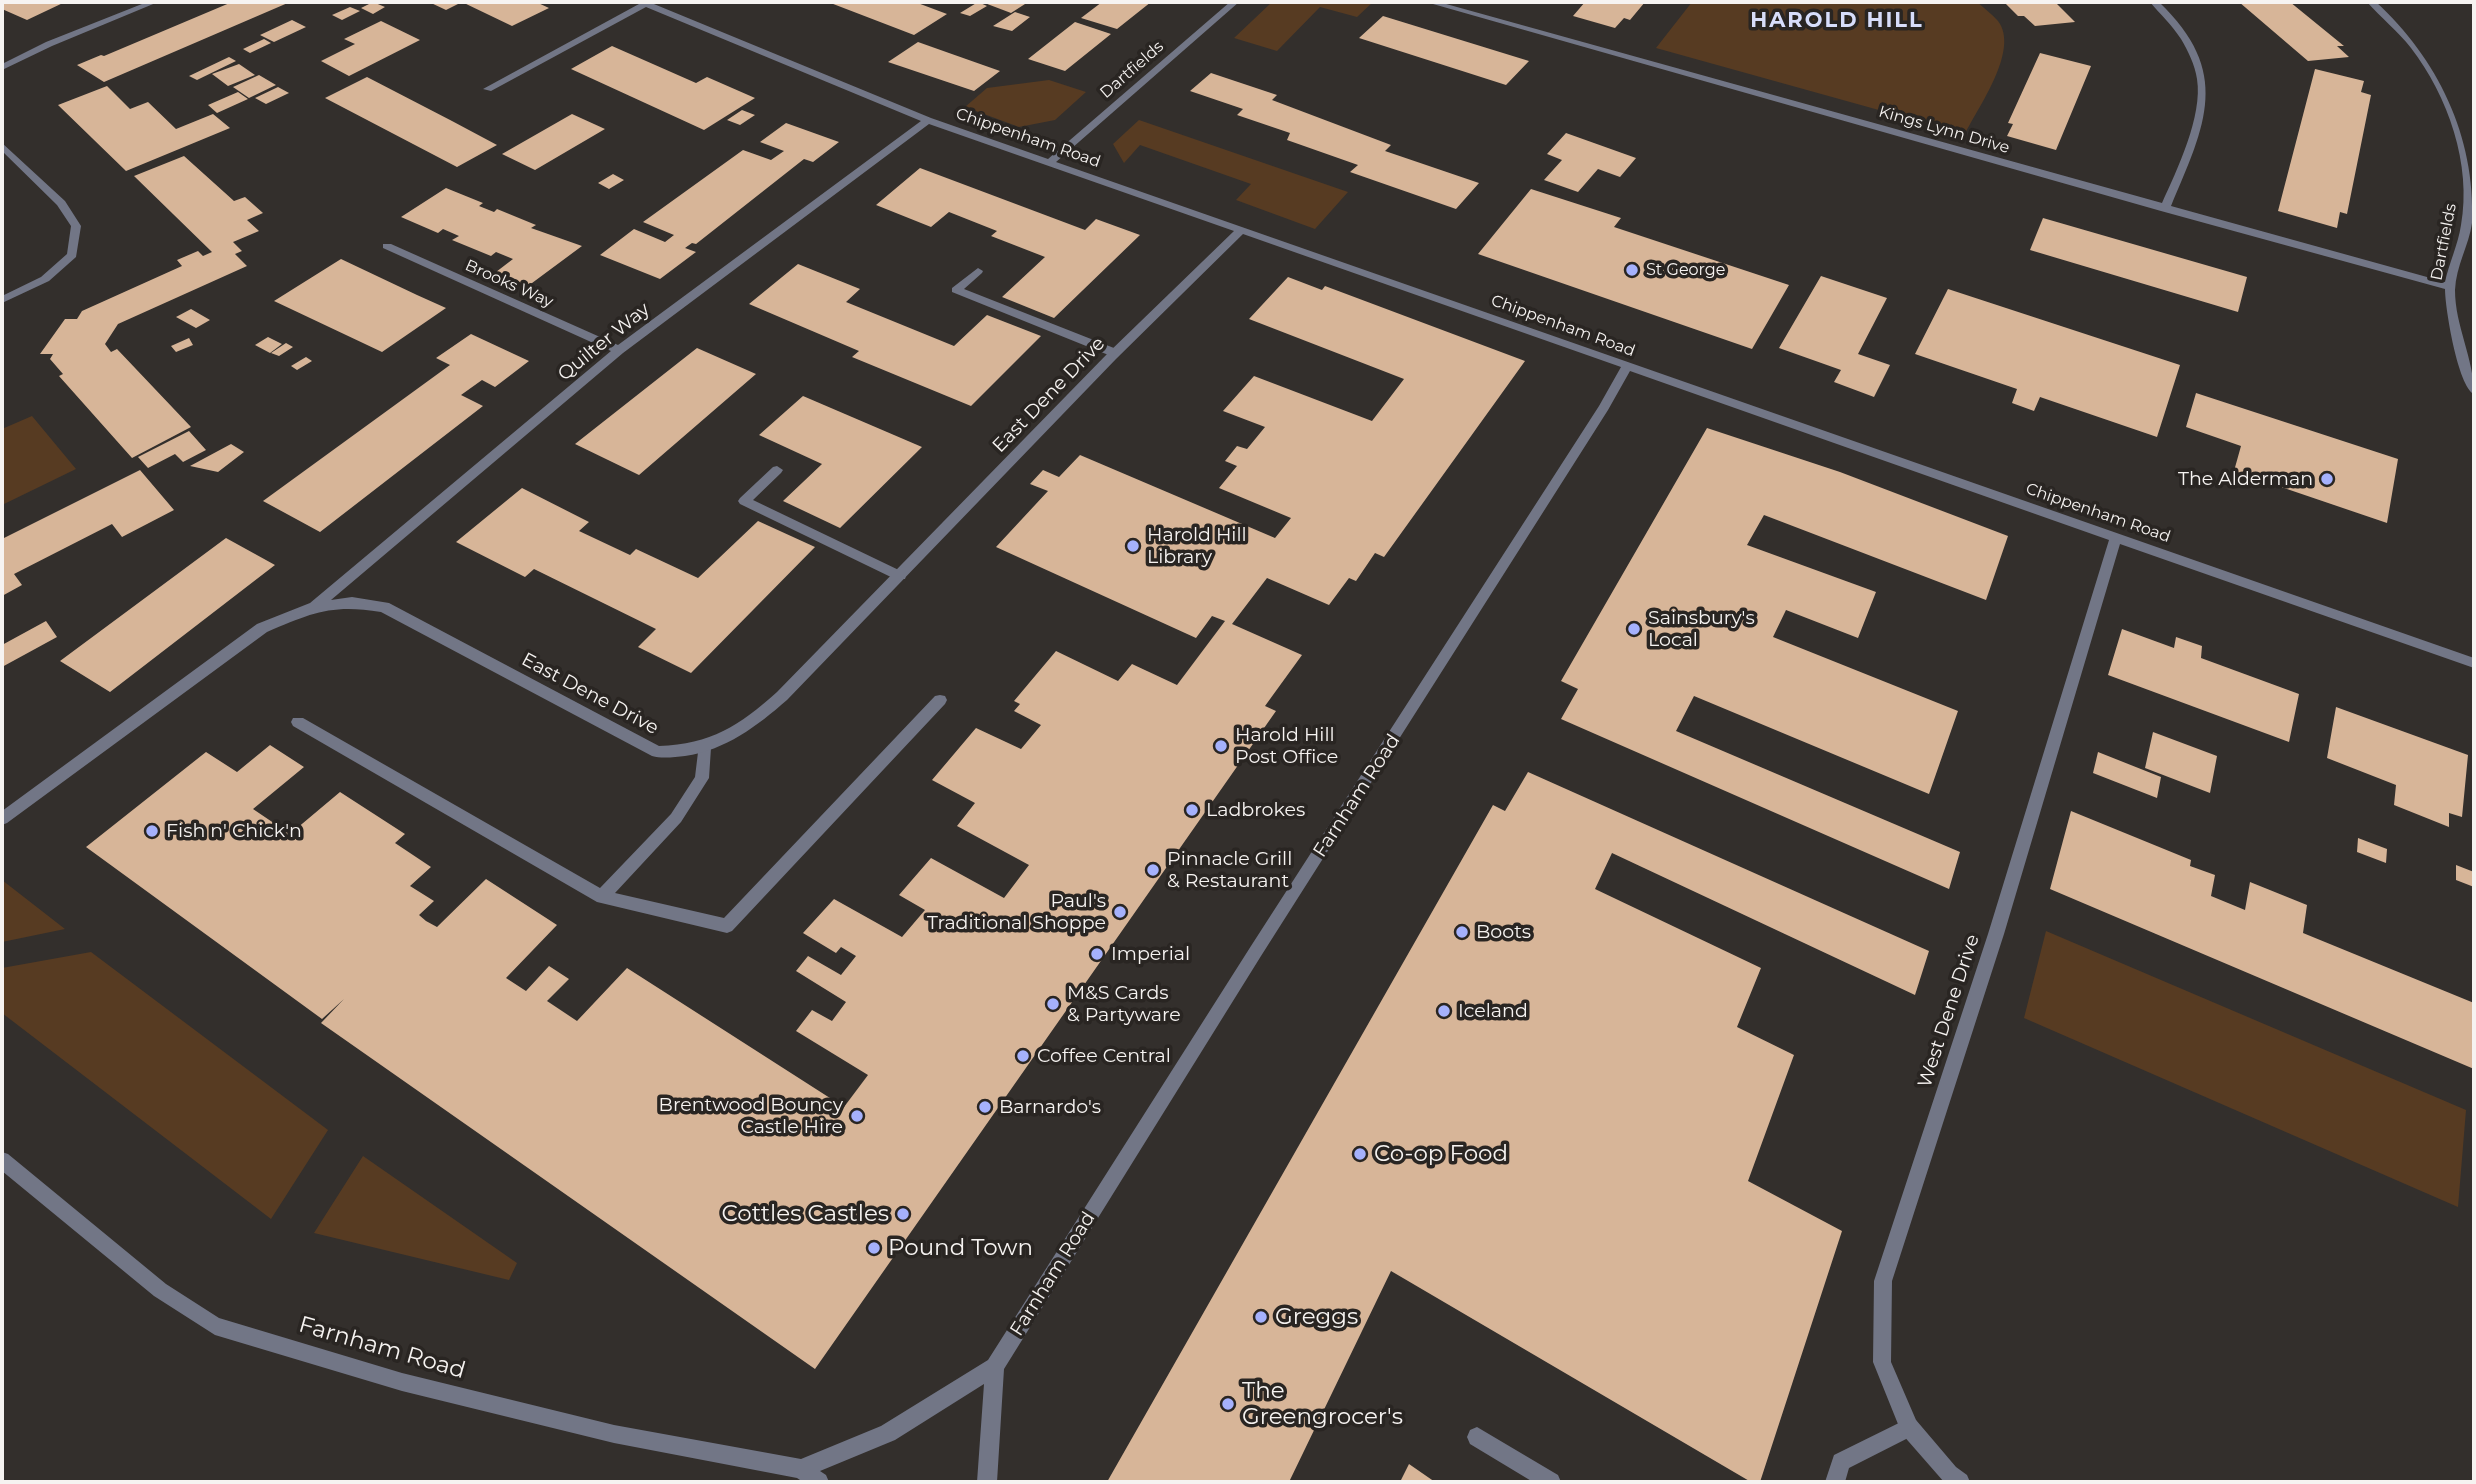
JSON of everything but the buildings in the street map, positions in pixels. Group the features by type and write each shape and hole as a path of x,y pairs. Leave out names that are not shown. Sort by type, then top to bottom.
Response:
{"street":[{"path":"2,67 49,44 154,2"},
{"name":"Dartfields","path":"1051,162 1235,2"},
{"name":"Kings Lynn Drive","path":"1430,2 2450,287"},
{"path":"1468,12 1478,2"},
{"path":"2154,2 2170,17 2191,48 2203,82 2183,165 2165,209"},
{"name":"Dartfields","path":"2371,2 2414,43 2436,74 2453,107 2472,182 2467,223 2450,287 2457,332 2474,390"},
{"name":"Chippenham Road","path":"488,89 644,3 928,120 2474,663"},
{"name":"Quilter Way","path":"314,607 619,350 928,120"},
{"path":"2,146 61,204 76,226 72,256 45,279 2,300"},
{"name":"East Dene Drive","path":"2,819 262,628 314,607 352,602 384,607 657,752 704,748 748,727 900,576 1115,353 1242,229"},
{"name":"Brooks Way","path":"387,246 619,350"},
{"path":"978,271 956,290 1115,353"},
{"name":"Farnham Road","path":"801,1469 888,1433 995,1367 1256,951 1604,407 1627,366"},
{"path":"777,470 744,501 900,576"},
{"name":"West Dene Drive","path":"1960,1482 1949,1474 1909,1427 1882,1362 1883,1281 1996,934 2116,536"},
{"path":"298,722 602,897 727,926 940,700"},
{"path":"602,897 676,818 702,778 704,748"},
{"name":"Farnham Road","path":"2,1160 160,1290 215,1326 402,1382 614,1434 801,1469 819,1482"},
{"name":"Farnham Road","path":"987,1482 995,1367"},
{"path":"1835,1482 1842,1462 1909,1427"},
{"path":"1477,1437 1551,1482"}],"shaded area":[{"path":"1272,2 1373,2 1357,17 1320,7 1277,51 1234,38"},
{"path":"1692,2 1977,2 1998,21 2003,33 2004,47 1995,78 1965,134 1656,48"},
{"path":"1049,80 1086,92 1055,120 1019,127 965,107 987,88"},
{"path":"1139,120 1348,192 1315,229 1236,200 1251,184 1140,145 1124,163 1113,144"},
{"path":"32,416 76,469 2,505 2,429"},
{"path":"2,880 65,929 2,942"},
{"path":"2046,931 2466,1110 2458,1207 2024,1018"},
{"path":"91,952 328,1130 271,1219 2,1013 2,968"},
{"path":"363,1156 517,1263 509,1280 314,1233"}],"place":[{"name":"St George","path":"1632,270"},
{"name":"The Alderman","path":"2327,479"},
{"name":"Harold Hill Library","path":"1133,546"},
{"name":"Sainsbury's Local","path":"1634,629"},
{"name":"Harold Hill Post Office","path":"1221,746"},
{"name":"Ladbrokes","path":"1192,810"},
{"name":"Fish n' Chick'n","path":"152,831"},
{"name":"Pinnacle Grill & Restaurant","path":"1153,870"},
{"name":"Paul's Traditional Shoppe","path":"1120,912"},
{"name":"Boots","path":"1462,932"},
{"name":"Imperial","path":"1097,954"},
{"name":"M&S Cards & Partyware","path":"1053,1004"},
{"name":"Iceland","path":"1444,1011"},
{"name":"Coffee Central","path":"1023,1056"},
{"name":"Barnardo's","path":"985,1107"},
{"name":"Brentwood Bouncy Castle Hire","path":"857,1116"},
{"name":"Co-op Food","path":"1360,1154"},
{"name":"Cottles Castles","path":"903,1214"},
{"name":"Pound Town","path":"874,1248"},
{"name":"Greggs","path":"1261,1317"},
{"name":"The Greengrocer's","path":"1228,1404"}],"district":[{"name":"HAROLD HILL","path":"1837,21"}]}
